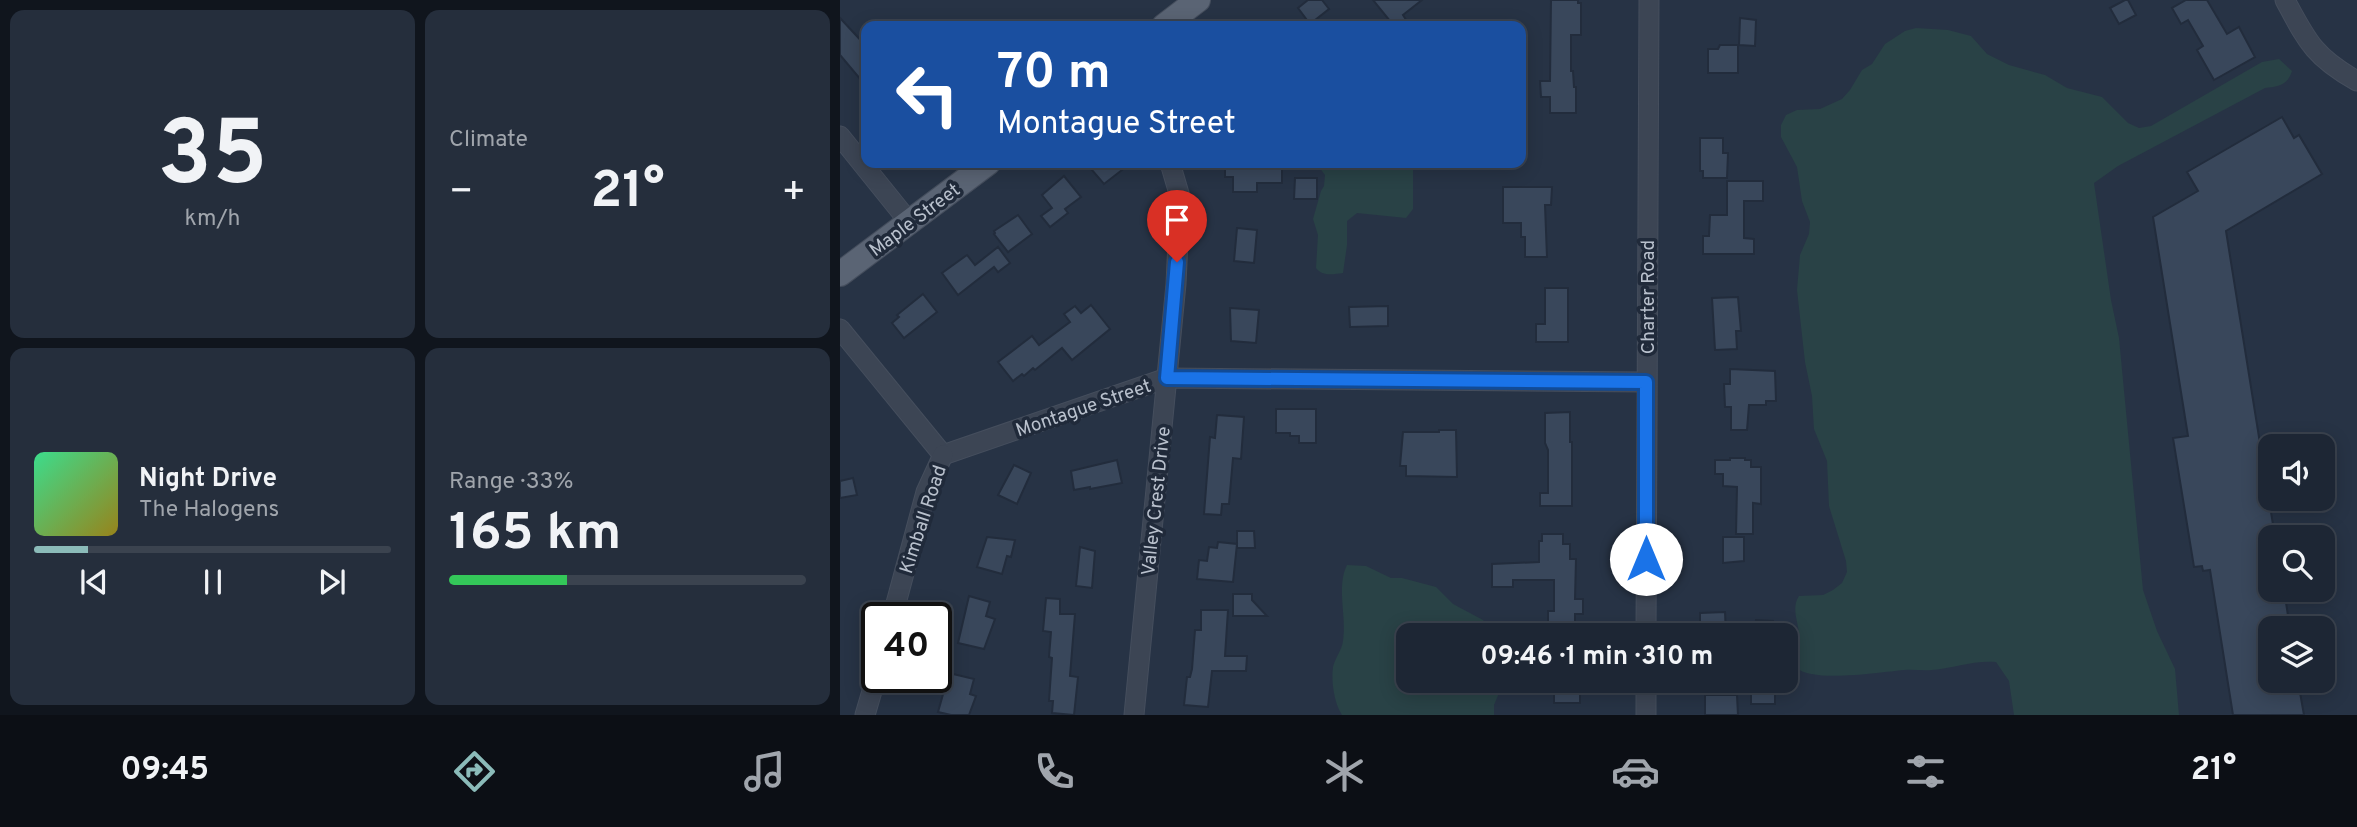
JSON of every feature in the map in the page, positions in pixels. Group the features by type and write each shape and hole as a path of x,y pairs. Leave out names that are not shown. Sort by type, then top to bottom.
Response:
{"main road":[{"path":"1171,21 1198,0"},
{"name":"Maple Street","path":"840,274 982,168"}],"street":[{"name":"Charter Road","path":"1646,623 1649,0"},
{"path":"2285,0 2317,53 2335,69 2357,81"},
{"path":"840,136 861,162"},
{"path":"866,168 910,223"},
{"name":"Valley Crest Drive","path":"1134,715 1176,284 1180,197 1171,168"},
{"name":"Kimball Road","path":"840,329 943,455 926,492 896,602"},
{"name":"Montague Street","path":"943,455 1167,378 1646,382"},
{"path":"865,715 871,693"},
{"path":"1646,693 1646,715"}],"green space":[{"path":"1916,28 1948,30 1971,36 1987,54 2009,65 2045,75 2067,88 2102,97 2128,123 2139,128 2151,126 2262,62 2279,59 2292,71 2282,84 2265,88 2118,166 2094,183 2119,338 2143,590 2157,631 2175,669 2179,715 2014,715 2009,681 1996,662 1932,670 1832,676 1817,675 1798,668 1799,638 1795,610 1799,596 1823,595 1833,590 1842,583 1847,572 1829,506 1827,461 1814,429 1797,290 1800,255 1809,234 1810,222 1802,201 1797,167 1781,137 1781,125 1786,115 1797,110 1820,109 1842,99 1862,70 1872,64 1885,44 1905,31"},
{"path":"1320,168 1413,168 1413,209 1406,218 1357,213 1347,221 1343,273 1325,274 1316,268 1318,235 1313,219 1325,175"},
{"path":"1347,565 1366,566 1391,578 1402,578 1436,587 1453,604 1483,620 1485,623 1396,623 1396,693 1499,693 1494,705 1494,715 1342,715 1335,698 1332,673 1343,641 1344,574"}],"building":[{"path":"1308,0 1322,0 1329,9 1314,21 1308,21 1298,8"},
{"path":"1373,0 1422,0 1403,15 1407,21 1390,21"},
{"path":"1551,0 1578,0 1578,3 1581,3 1581,35 1571,35 1571,71 1576,87 1576,113 1550,113 1550,97 1541,97 1540,81 1550,81"},
{"path":"2128,0 2136,15 2119,24 2110,8"},
{"path":"2186,0 2207,0 2227,34 2239,27 2255,57 2214,80 2197,50 2203,46 2188,20 2181,24 2172,8"},
{"path":"840,18 861,41 861,80 840,55"},
{"path":"1740,18 1756,20 1755,46 1739,45"},
{"path":"1720,45 1738,45 1738,73 1708,73 1708,49 1718,49"},
{"path":"2282,117 2294,138 2299,135 2322,174 2226,231 2259,434 2258,511 2271,511 2273,525 2258,525 2258,602 2286,602 2288,616 2258,616 2258,693 2300,693 2304,715 2233,715 2210,570 2203,571 2202,566 2194,567 2173,438 2188,436 2153,217 2198,191 2187,172"},
{"path":"1700,138 1723,138 1723,153 1728,153 1727,178 1703,178 1703,171 1700,171"},
{"path":"1092,168 1125,168 1104,184"},
{"path":"1225,168 1282,168 1282,183 1257,183 1257,192 1233,192 1233,177 1225,177"},
{"path":"1064,176 1081,197 1065,209 1068,213 1050,227 1041,216 1052,208 1042,195"},
{"path":"1295,178 1317,178 1317,199 1294,199"},
{"path":"1727,181 1763,181 1763,201 1744,201 1744,238 1754,239 1754,254 1703,254 1703,236 1709,236 1710,215 1727,215"},
{"path":"1503,187 1552,187 1551,205 1545,205 1547,257 1525,257 1525,237 1521,237 1521,223 1503,223"},
{"path":"1018,215 1032,234 1008,252 994,231"},
{"path":"1237,228 1257,230 1254,263 1234,261"},
{"path":"998,247 1010,263 998,272 994,267 958,295 942,273 967,255 975,265"},
{"path":"1545,288 1568,288 1568,342 1536,342 1536,324 1545,324"},
{"path":"923,294 937,312 904,338 892,323 899,317 897,315"},
{"path":"1738,297 1741,331 1736,331 1737,349 1715,350 1712,298"},
{"path":"1091,305 1110,329 1072,360 1062,348 1035,370 1033,368 1013,381 998,362 1032,336 1039,345 1070,322 1064,314 1075,306 1081,313"},
{"path":"1388,306 1388,326 1350,327 1349,307"},
{"path":"1230,308 1259,310 1256,343 1231,341"},
{"path":"1730,369 1775,371 1776,401 1766,401 1766,405 1749,405 1747,430 1731,430 1731,407 1725,407 1724,384 1730,384"},
{"path":"1276,409 1316,409 1316,443 1299,443 1299,436 1276,433"},
{"path":"1570,412 1572,506 1540,506 1540,493 1548,493 1545,413"},
{"path":"1217,415 1244,417 1241,459 1233,458 1229,504 1222,504 1221,515 1204,514 1210,437 1215,438"},
{"path":"1456,430 1457,477 1406,476 1406,466 1400,466 1403,432"},
{"path":"1745,458 1751,460 1751,467 1761,467 1761,504 1753,503 1753,534 1736,534 1737,487 1723,486 1723,474 1715,474 1715,460"},
{"path":"1117,460 1122,483 1074,490 1071,471"},
{"path":"1014,465 1031,473 1017,504 998,495"},
{"path":"853,478 857,495 840,498 840,481"},
{"path":"1237,531 1254,531 1255,548 1237,548"},
{"path":"1542,534 1563,534 1563,544 1570,544 1570,559 1576,559 1575,599 1583,599 1583,614 1575,614 1575,623 1548,623 1548,611 1554,611 1554,580 1513,580 1513,587 1492,587 1492,564 1539,562 1539,541 1542,541"},
{"path":"987,537 1015,540 1011,557 1007,556 1002,574 977,567"},
{"path":"1723,537 1744,537 1744,561 1723,563"},
{"path":"1218,542 1237,544 1233,582 1197,579 1199,560 1207,561 1209,547 1217,548"},
{"path":"1080,547 1095,551 1092,588 1076,586"},
{"path":"1233,594 1252,594 1252,600 1267,616 1233,616"},
{"path":"969,596 990,602 986,616 995,619 984,649 958,643"},
{"path":"1046,598 1060,599 1060,614 1075,614 1070,676 1078,677 1074,715 1052,713 1053,701 1049,701 1052,658 1049,657 1051,632 1043,631"},
{"path":"1201,610 1228,610 1225,656 1247,656 1246,671 1212,671 1208,707 1184,705 1187,677 1190,677 1192,669 1195,630 1201,630"},
{"path":"1725,612 1725,623 1700,623 1700,613"},
{"path":"1756,620 1773,621 1773,623 1756,623"},
{"path":"952,674 974,679 970,694 976,696 969,715 938,712 943,693 952,693"},
{"path":"1554,693 1580,693 1580,703 1554,703"},
{"path":"1751,693 1775,693 1775,704 1751,704"},
{"path":"1705,695 1737,695 1738,715 1705,715"}],"route":[{"path":"1177,262 1167,378 1646,382 1646,559"}]}
